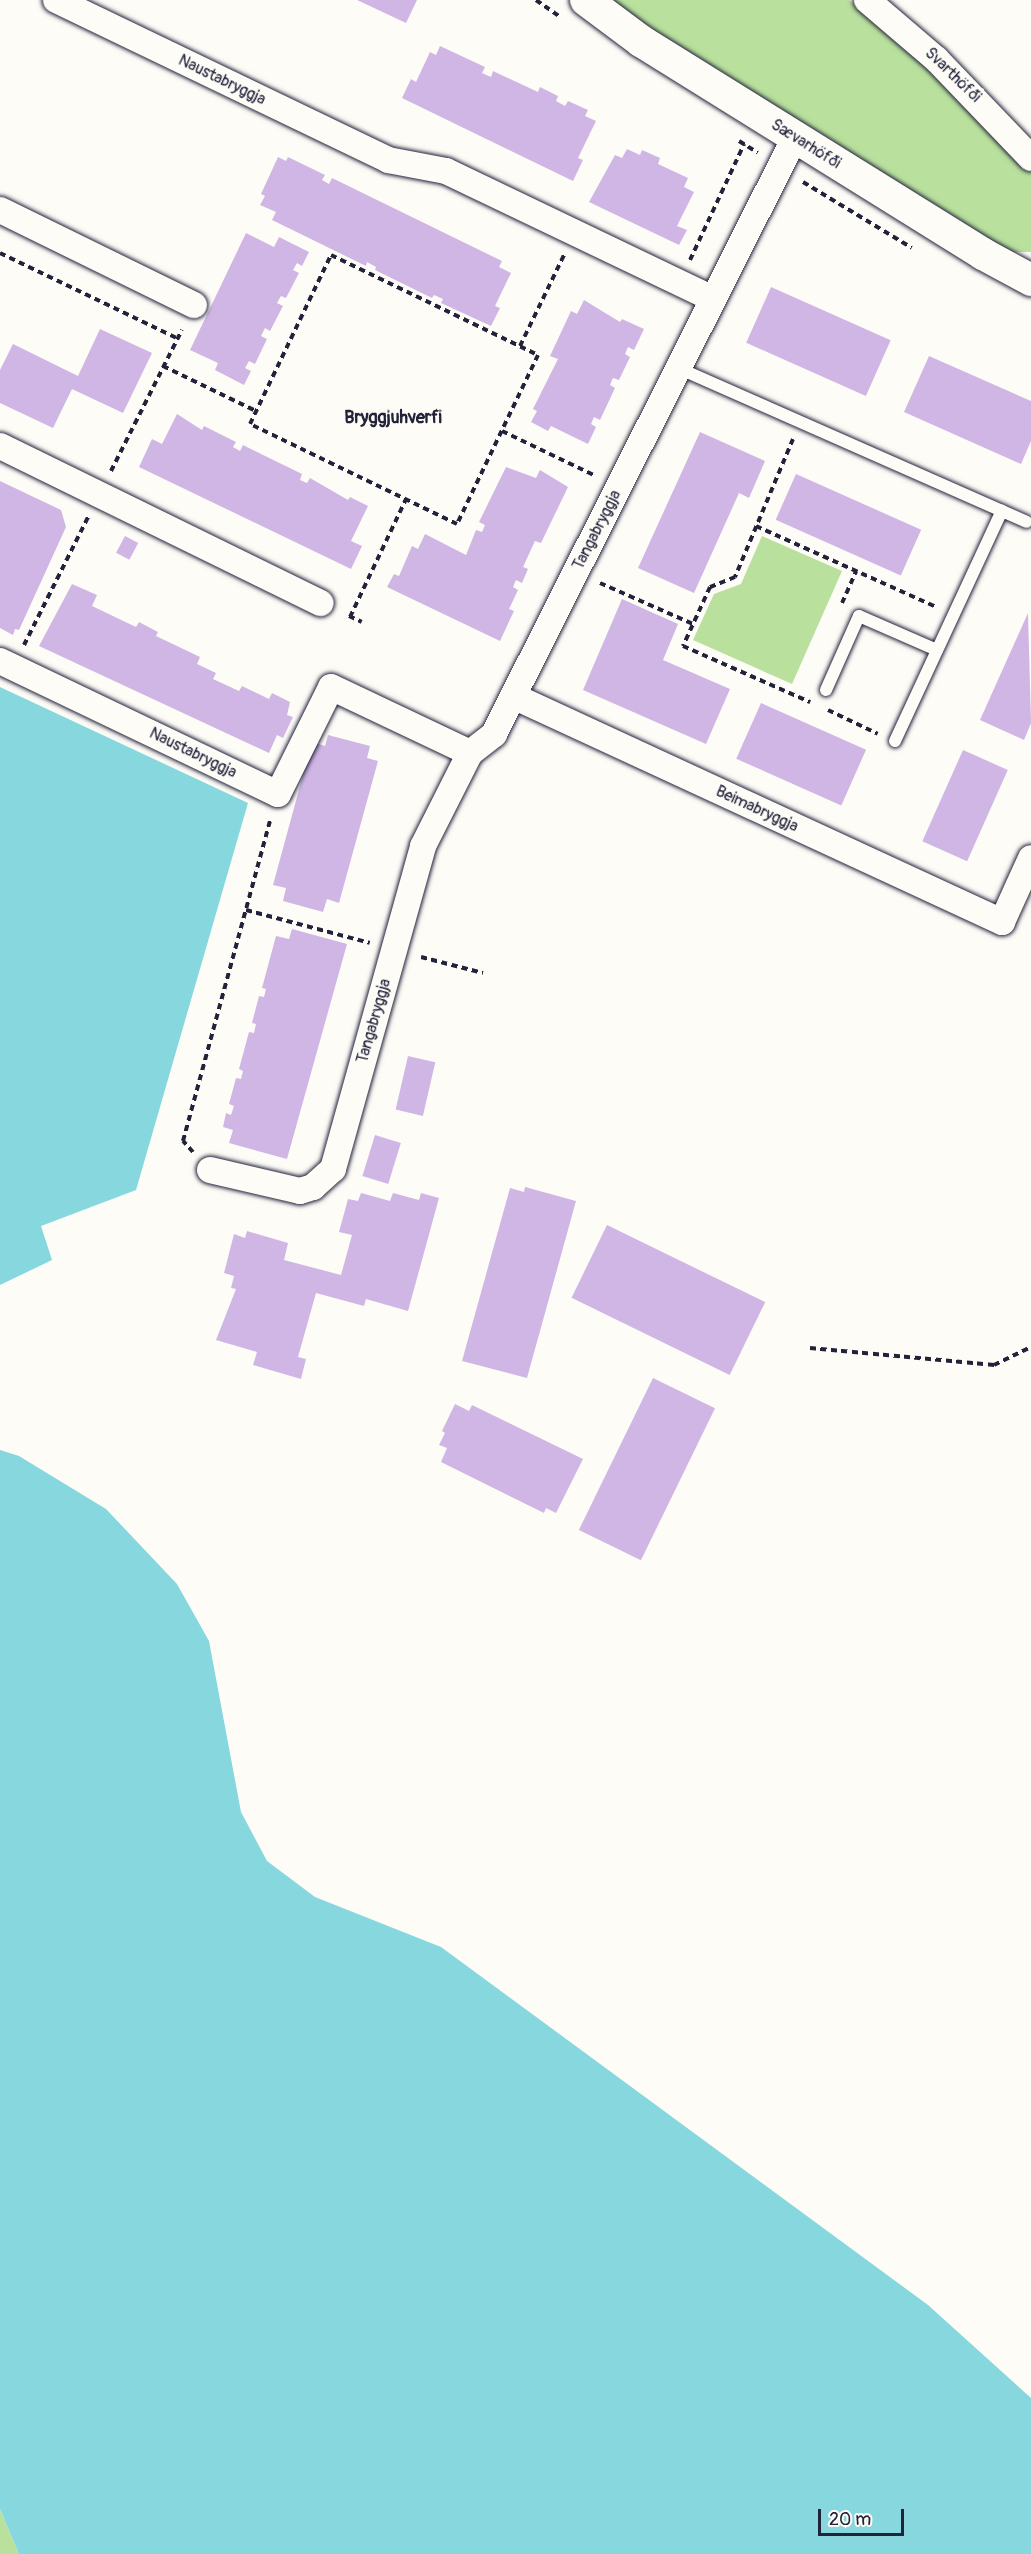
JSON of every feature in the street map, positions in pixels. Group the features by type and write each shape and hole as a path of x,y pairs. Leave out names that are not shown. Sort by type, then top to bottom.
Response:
{"street":[{"name":"Naustabryggja","path":"56,0 388,160 446,171 575,233"},
{"name":"Sævarhöfði","path":"586,0 641,41 1031,280"},
{"name":"Svarthöfði","path":"867,0 936,58 1031,158"},
{"name":"Tangabryggja","path":"210,1170 287,1191 313,1187 324,1180 333,1169 423,846 470,753 494,734 795,137"},
{"path":"0,210 194,305"},
{"path":"575,233 713,299"},
{"path":"0,446 321,603"},
{"name":"Naustabryggja","path":"7,664 278,794"},
{"path":"278,794 331,687 470,753"},
{"name":"Beimabryggja","path":"513,696 1002,922 1031,858"}],"lane":[{"path":"678,368 1027,522"},
{"path":"895,741 1002,511"},
{"path":"826,690 859,616 937,650"}],"path":[{"path":"680,283 744,144"},
{"path":"520,346 575,233"},
{"path":"0,253 177,338"},
{"path":"331,255 538,355 457,524 250,424 256,411 331,255"},
{"path":"7,664 99,495 194,305"},
{"path":"163,366 256,411"},
{"path":"800,422 735,577 710,587 683,646 895,741"},
{"path":"502,431 618,487"},
{"path":"350,617 406,499"},
{"path":"756,526 953,615"},
{"path":"576,572 693,624"},
{"path":"210,1170 183,1141 278,794"},
{"path":"246,910 394,950"},
{"path":"435,960 483,973"},
{"path":"810,1348 994,1365 1031,1347"}],"green space":[{"path":"612,0 849,0 916,53 1031,168 1031,252 1012,252 957,225 663,37"},
{"path":"762,536 842,571 792,684 693,640 714,594 741,584"},
{"path":"0,2509 19,2554 0,2554"}],"water":[{"path":"0,687 248,803 136,1190 41,1226 52,1260 0,1285"},
{"path":"0,1450 19,1456 106,1509 177,1584 209,1641 241,1812 267,1861 315,1897 441,1947 928,2305 1031,2398 1031,2554 19,2554 0,2509"}],"building":[{"path":"357,0 417,0 406,23"},
{"path":"440,46 485,67 482,73 491,77 493,71 538,92 540,87 558,96 556,101 565,106 568,101 588,110 585,116 596,121 578,158 583,160 573,181 402,98 411,79 416,82 430,52 436,55"},
{"path":"627,149 640,155 642,150 660,158 658,164 688,178 684,187 694,192 677,226 687,230 679,245 589,202 615,155 622,158"},
{"path":"278,157 286,161 288,157 325,175 322,180 329,184 332,178 502,261 499,267 511,273 495,306 500,308 491,326 441,303 443,299 434,295 432,298 375,270 376,267 367,262 366,266 272,220 276,212 260,205 265,196 261,194"},
{"path":"246,233 274,247 279,237 309,252 302,266 297,263 293,270 299,273 286,298 281,296 277,303 283,306 270,331 265,328 261,336 267,339 255,364 249,361 245,368 251,371 244,385 215,370 218,363 190,350"},
{"path":"771,287 891,340 866,396 746,343"},
{"path":"584,300 620,322 622,319 644,329 634,350 628,347 625,354 630,357 619,380 613,378 610,385 615,388 600,420 594,417 591,424 596,427 588,444 551,426 548,431 531,422 537,411 533,409 558,359 550,356 571,311 577,314"},
{"path":"100,329 152,353 123,413 72,389 53,428 0,403 0,370 13,344 78,376"},
{"path":"929,356 1031,401 1031,441 1021,464 904,412"},
{"path":"177,414 202,430 204,426 236,442 233,447 240,451 243,445 302,474 300,480 307,483 310,478 348,500 350,497 368,506 351,541 362,546 351,569 139,467 152,439 162,444"},
{"path":"700,432 765,461 749,498 739,493 694,593 638,568"},
{"path":"506,467 536,478 540,470 568,487 541,543 535,541 523,567 528,569 522,583 516,580 513,587 518,590 509,609 514,611 500,641 387,587 394,574 399,576 412,546 418,549 425,534 466,555 476,530 482,532 485,525 479,522"},
{"path":"796,474 921,530 901,575 776,520"},
{"path":"0,481 61,510 66,527 19,630 15,629 13,635 0,628"},
{"path":"125,536 138,543 129,560 116,553"},
{"path":"72,584 97,595 92,606 136,627 139,622 158,632 156,636 200,657 197,664 216,673 213,679 239,691 242,686 269,699 272,693 290,702 287,715 293,717 283,738 277,735 269,753 39,646"},
{"path":"622,599 678,624 663,660 730,689 706,744 583,690"},
{"path":"1028,613 1031,723 1024,740 980,720"},
{"path":"761,703 866,750 841,806 736,759"},
{"path":"328,735 370,746 367,758 378,761 339,903 327,899 323,912 283,901 286,888 273,885 312,742 325,746"},
{"path":"963,750 1008,770 967,861 922,841"},
{"path":"292,929 347,944 287,1159 229,1143 233,1130 223,1127 226,1113 231,1115 234,1106 229,1104 236,1078 241,1079 243,1071 239,1069 249,1032 254,1033 256,1024 252,1023 259,996 264,997 266,989 262,988 276,936 289,939"},
{"path":"408,1056 435,1062 423,1116 396,1110"},
{"path":"375,1135 401,1143 388,1184 362,1176"},
{"path":"525,1187 576,1201 527,1378 462,1361 510,1188 524,1192"},
{"path":"361,1193 390,1201 393,1193 419,1200 421,1193 439,1198 408,1311 366,1299 364,1306 316,1293 298,1357 306,1359 301,1379 253,1365 257,1352 216,1340 236,1289 231,1288 234,1276 224,1273 234,1234 245,1238 247,1231 288,1243 284,1260 341,1275 352,1235 339,1232 348,1199 358,1201"},
{"path":"607,1225 765,1302 730,1375 571,1298"},
{"path":"653,1378 715,1408 641,1560 579,1530"},
{"path":"455,1404 469,1411 472,1405 583,1459 556,1513 546,1508 544,1513 441,1462 447,1448 439,1445 445,1433 442,1431"}],"district":[{"name":"Bryggjuhverfi","path":"393,418"}]}
